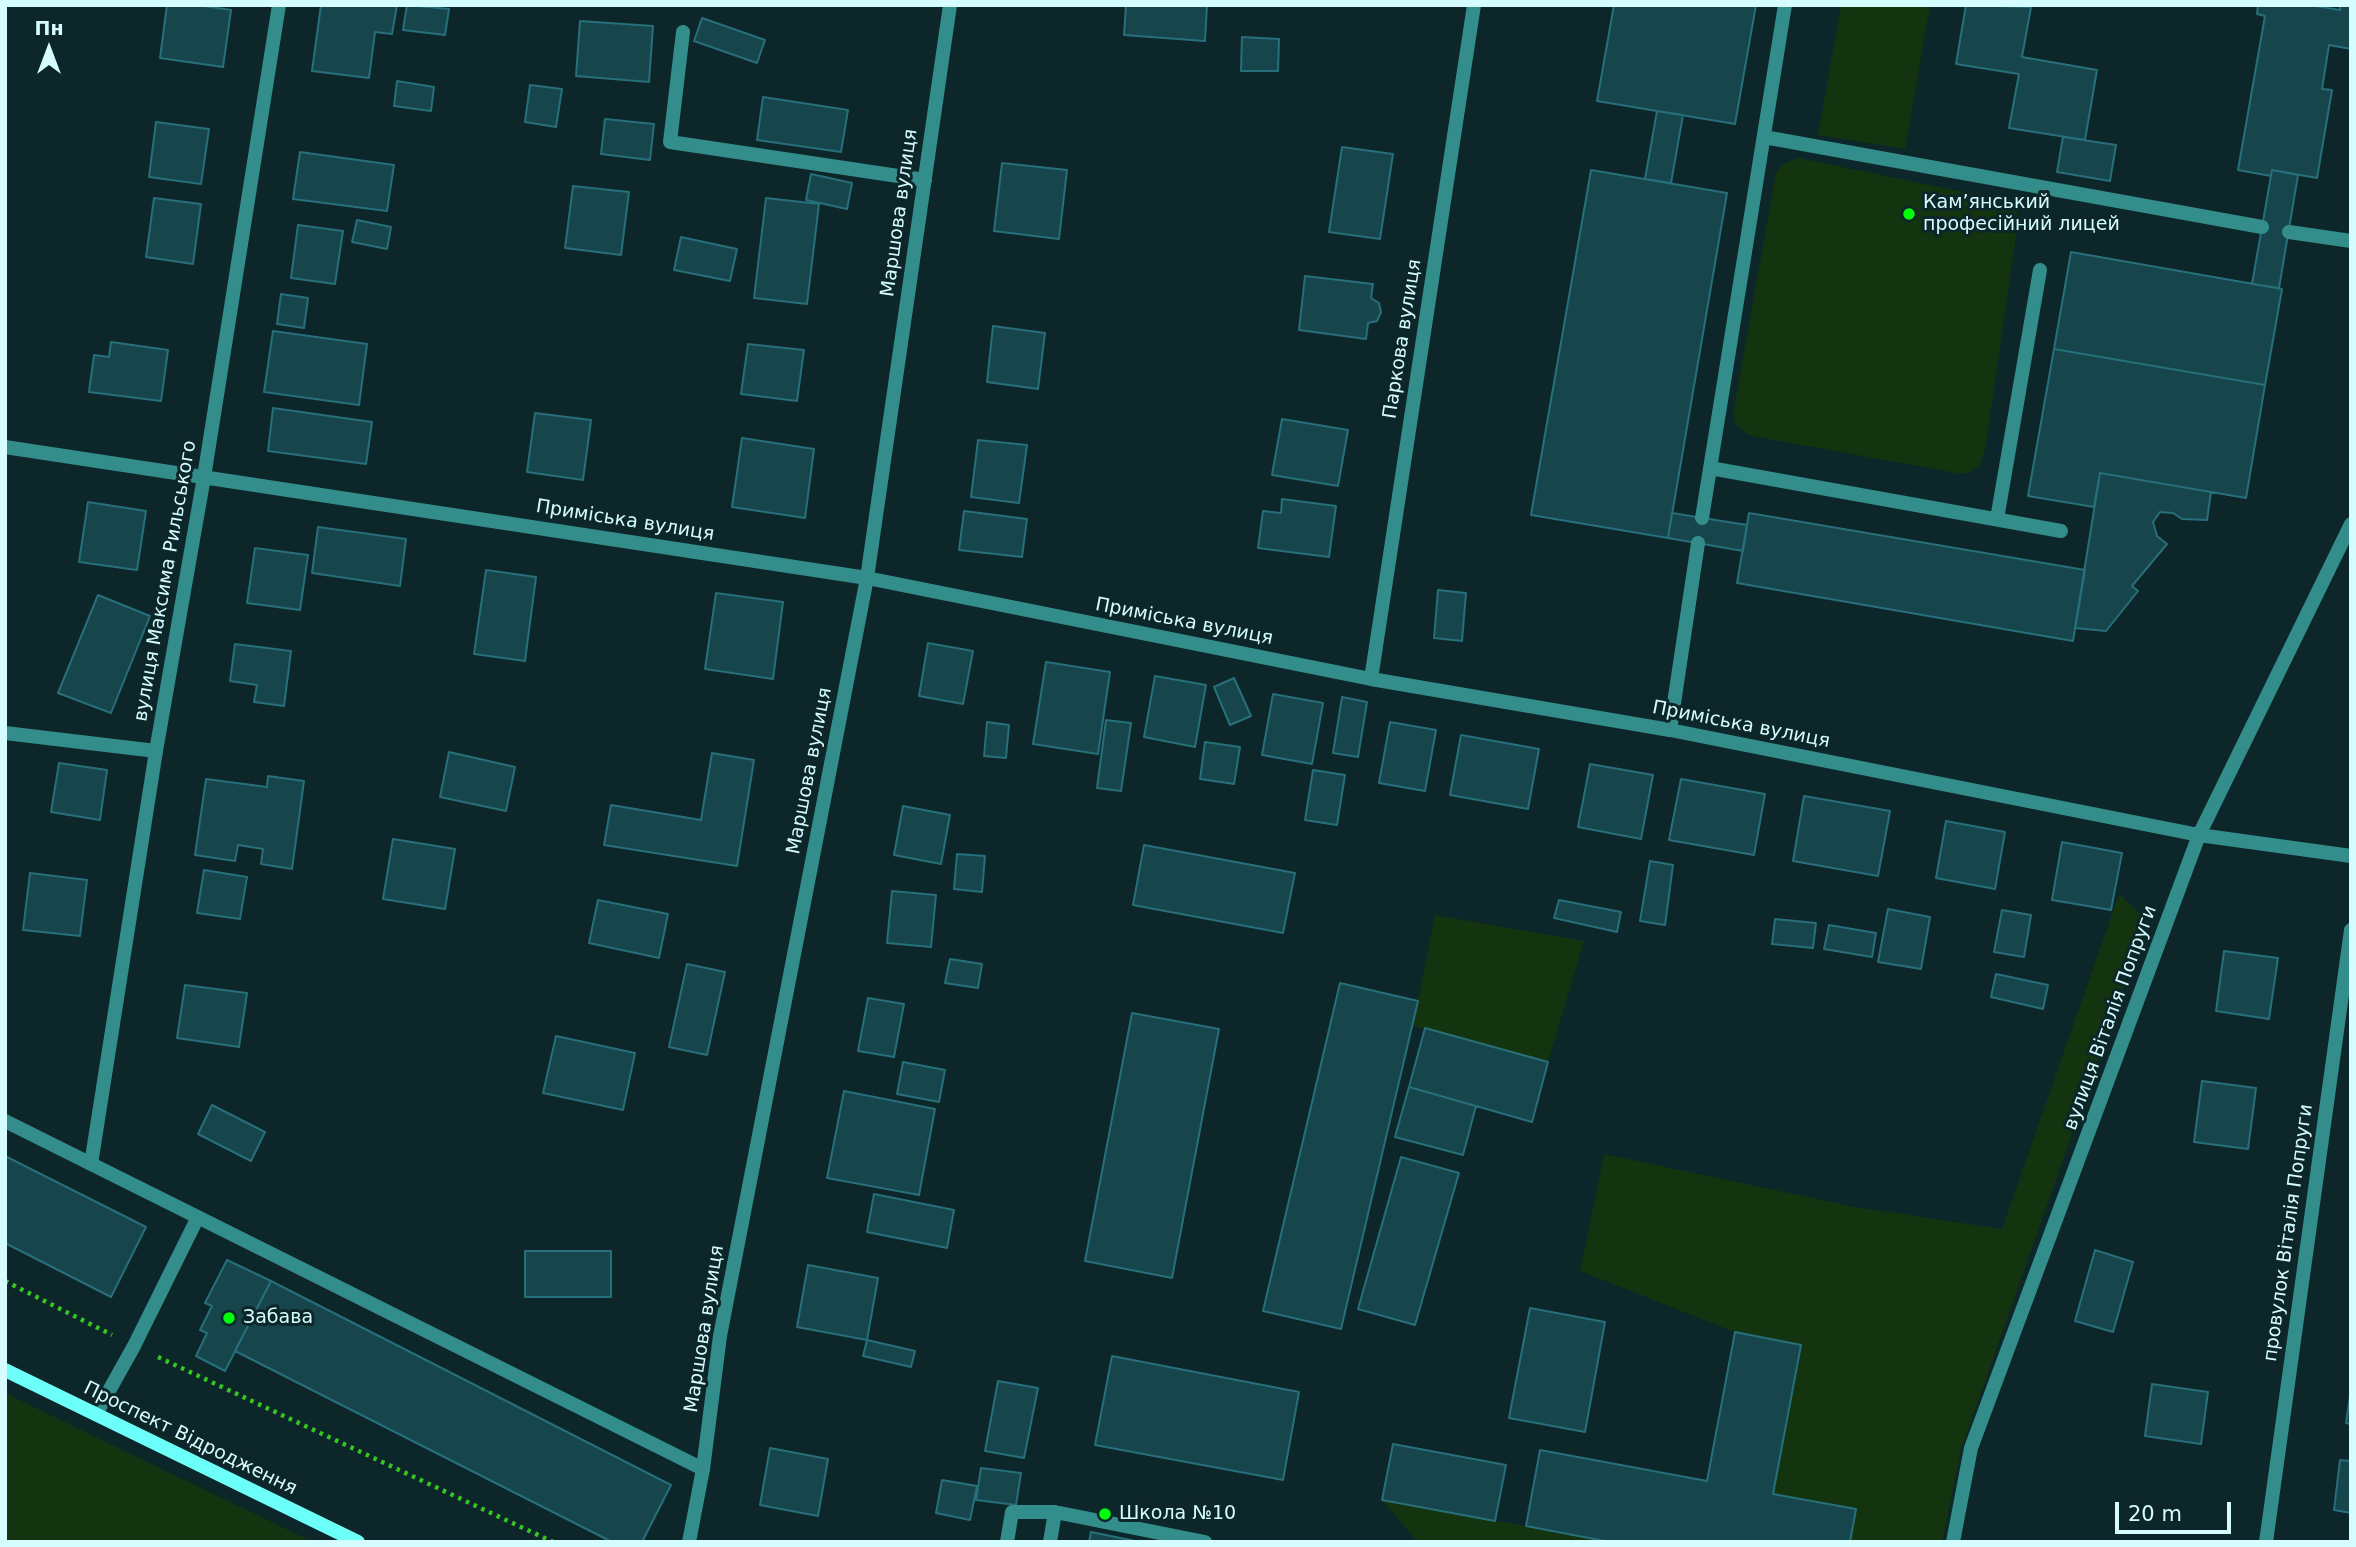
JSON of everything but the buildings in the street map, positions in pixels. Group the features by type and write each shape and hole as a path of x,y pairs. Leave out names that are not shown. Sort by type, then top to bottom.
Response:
{"main road":[{"name":"Проспект Відродження","path":"5,1370 358,1542"}],"street":[{"name":"вулиця Максима Рильського","path":"91,1164 279,5"},
{"name":"Маршова вулиця","path":"689,1542 703,1469 720,1336 867,578 950,5"},
{"name":"Паркова вулиця","path":"1371,679 1474,5"},
{"path":"1702,518 1785,5"},
{"path":"683,32 670,142 925,180"},
{"path":"1764,136 2262,227"},
{"path":"2288,232 2351,241"},
{"path":"1997,519 2040,270"},
{"name":"Приміська вулиця","path":"5,447 867,578 1371,679 1670,730 2199,835 2351,856"},
{"path":"1710,468 2061,531"},
{"name":"вулиця Віталія Попруги","path":"1953,1542 1971,1448 2199,835 2351,524"},
{"path":"1670,730 1698,543"},
{"path":"5,733 156,751"},
{"name":"провулок Віталія Попруги","path":"2266,1542 2351,930"},
{"path":"5,1121 703,1469"},
{"path":"96,1415 134,1346 198,1217"},
{"path":"1007,1542 1012,1512 1055,1512 1205,1542"},
{"path":"1050,1542 1055,1512"}],"path":[{"path":"5,1281 134,1346 553,1542"}],"green space":[{"path":"1841,5 1930,5 1905,149 1818,135"},
{"path":"1798,158 2004,200 2017,213 2018,222 1985,450 1979,467 1971,472 1962,474 1757,437 1748,435 1735,423 1733,414 1776,173 1781,165"},
{"path":"2119,894 2147,921 1961,1450 1942,1542 1850,1542 1856,1509 1773,1494 1801,1345 1735,1332 1580,1271 1604,1154 1855,1207 2002,1229"},
{"path":"1435,915 1584,941 1548,1062 1413,1026"},
{"path":"5,1393 143,1460 313,1542 5,1542"},
{"path":"1382,1500 1526,1526 1610,1542 1418,1542"}],"place":[{"name":"Кам’янський професійний лицей","path":"1909,214"},
{"name":"Забава","path":"229,1318"},
{"name":"Школа №10","path":"1105,1514"}]}
